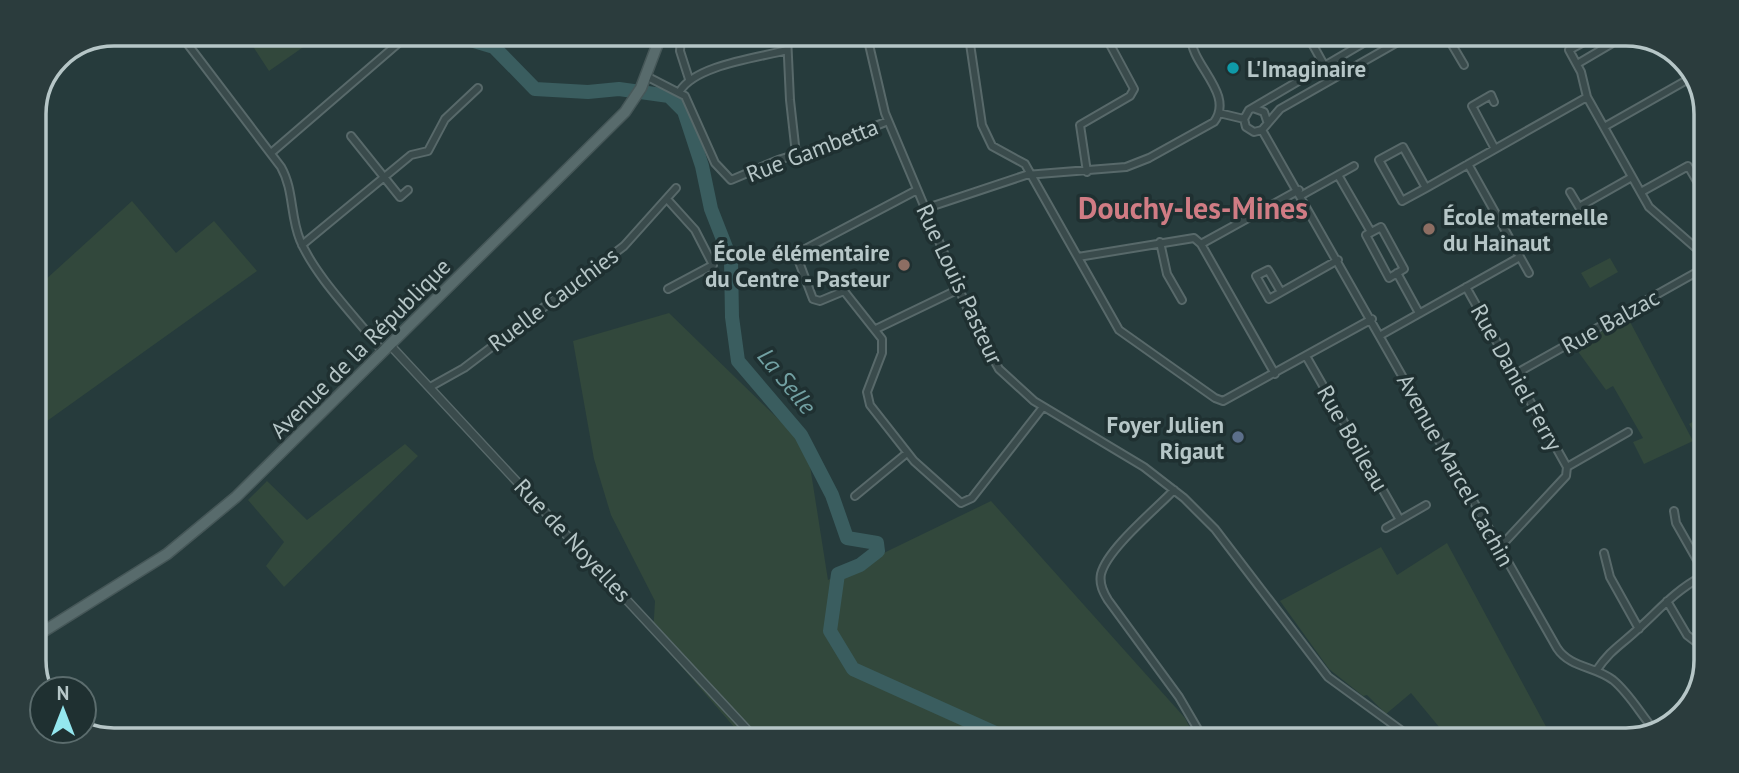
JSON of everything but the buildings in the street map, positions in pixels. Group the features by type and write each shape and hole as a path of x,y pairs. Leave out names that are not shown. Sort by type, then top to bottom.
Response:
{"main road":[{"name":"Avenue de la République","path":"46,630 159,559 207,523 387,349 634,101 657,46"}],"street":[{"path":"190,46 271,153 288,182 302,245 387,349"},
{"path":"271,153 395,46"},
{"path":"680,46 689,79"},
{"path":"787,46 796,154"},
{"name":"Rue Louis Pasteur","path":"869,46 877,88 888,121 979,335 999,369 1017,388 1043,407 1144,467 1174,490 1215,529 1323,672 1398,728"},
{"path":"970,46 982,125 995,149 1021,160 1031,174 1121,333 1214,398 1229,399 1371,319"},
{"path":"1087,172 1080,125 1130,96 1134,89 1111,46"},
{"path":"927,208 1031,174 1115,169 1144,160 1209,124 1219,113 1217,94 1192,46"},
{"path":"1313,46 1324,65"},
{"path":"1244,119 1253,108 1358,46"},
{"path":"1244,119 1248,130 1262,130 1280,109 1391,46"},
{"path":"1453,46 1464,65"},
{"path":"1576,46 1569,50 1577,64 1587,97 1651,210 1693,246"},
{"path":"1577,64 1608,46"},
{"path":"645,79 680,91 689,79 787,50"},
{"path":"1604,127 1684,81"},
{"path":"302,245 411,156 428,150 447,117 478,88"},
{"name":"Rue Gambetta","path":"680,91 693,108 715,163 727,178 737,179 796,154 888,121"},
{"path":"1494,102 1491,95 1472,106 1495,149"},
{"path":"1426,188 1403,147 1379,160 1402,201 1426,188 1587,97"},
{"path":"1253,108 1264,112 1267,121"},
{"path":"1219,113 1244,119"},
{"name":"Avenue Marcel Cachin","path":"1262,130 1339,260 1559,652 1574,664 1596,671 1615,683 1647,724"},
{"path":"351,136 400,197 408,190"},
{"path":"1468,164 1529,273"},
{"path":"1201,244 1354,166"},
{"path":"1641,192 1688,166 1693,175"},
{"path":"1339,175 1371,232"},
{"path":"1570,192 1579,207 1632,177"},
{"name":"Ruelle Cauchies","path":"430,387 468,366 489,347 628,243 676,188"},
{"path":"917,190 797,252 797,262 815,301 844,291 876,329 883,350 869,385 867,398 907,453 953,499 964,503 981,488 1043,407"},
{"path":"667,199 695,230 713,265 668,289"},
{"path":"1381,227 1404,269 1397,273 1389,278 1366,235 1381,227"},
{"path":"1077,257 1188,237 1201,244 1275,374"},
{"path":"1160,242 1167,274 1182,300"},
{"name":"Rue Daniel Ferry","path":"1381,335 1520,257"},
{"path":"1281,292 1268,270 1256,276 1269,299 1339,260"},
{"path":"1397,273 1419,313"},
{"name":"Rue Balzac","path":"1515,374 1693,274"},
{"name":"Rue Daniel Ferry","path":"1466,287 1567,467 1566,476 1500,547"},
{"path":"876,329 959,289"},
{"name":"Rue de Noyelles","path":"387,349 430,387 746,728"},
{"name":"Rue Boileau","path":"1306,356 1400,520"},
{"name":"Rue Daniel Ferry","path":"1567,467 1628,432"},
{"path":"855,496 907,453"},
{"path":"1174,490 1112,555 1102,572 1103,591 1198,728"},
{"path":"1386,528 1426,505"},
{"path":"1674,511 1676,523 1694,554"},
{"path":"1604,553 1610,577 1639,629"},
{"path":"1596,671 1613,647 1639,629 1667,601 1694,582"},
{"path":"1667,601 1687,635 1694,640"}],"green space":[{"path":"253,46 305,46 269,71"},
{"path":"132,201 176,253 214,221 257,271 46,422 46,279"},
{"path":"1610,258 1618,272 1590,288 1581,273"},
{"path":"669,313 807,447 828,580 991,501 1185,718 1190,728 735,728 653,634 655,601 611,515 594,459 573,341"},
{"path":"1628,318 1693,441 1644,464 1633,442 1643,438 1613,386 1606,390 1574,346"},
{"path":"405,444 418,456 284,587 266,566 284,542 248,500 267,481 307,520"},
{"path":"1447,543 1547,728 1440,728 1411,693 1386,714 1367,695 1363,696 1329,669 1280,601 1381,547 1397,575"}],"waterway":[{"name":"La Selle","path":"491,46 535,89 588,92 619,89 669,96 684,111 702,166 711,209 731,260 732,317 738,361 801,435 832,495 847,538 877,543 878,551 860,565 838,574 830,631 853,669 984,728"}],"place":[{"name":"L'Imaginaire","path":"1233,68"},
{"name":"École maternelle du Hainaut","path":"1429,229"},
{"name":"École élémentaire du Centre - Pasteur","path":"904,265"},
{"name":"Foyer Julien Rigaut","path":"1238,437"}],"district":[{"name":"Douchy-les-Mines","path":"1193,207"}]}
